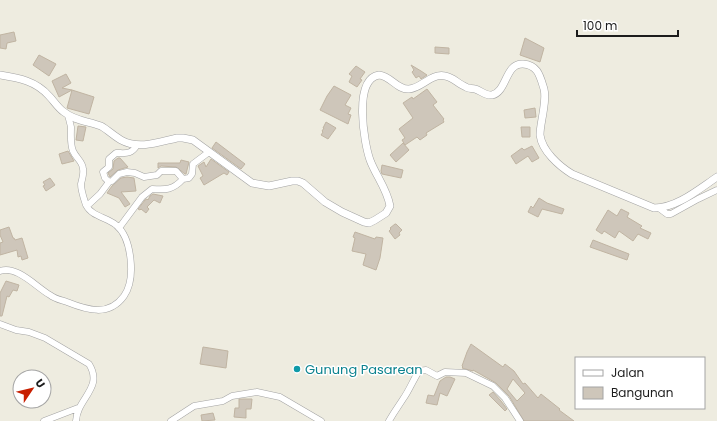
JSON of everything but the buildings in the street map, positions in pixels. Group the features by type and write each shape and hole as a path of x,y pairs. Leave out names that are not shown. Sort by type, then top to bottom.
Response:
{"street":[{"path":"0,75 21,78 34,84 48,95 68,115 82,122 102,127 122,141 137,145 149,145 183,138 193,140 252,183 269,186 292,180 298,181 303,183 325,202 342,212 369,223 386,213 390,206 388,198 370,159 366,138 363,98 365,86 370,79 376,75 382,75 400,88 408,89 416,87 437,75 443,75 451,77 466,88 476,89 485,94 491,95 498,91 512,68 522,64 535,68 544,90 545,97 540,133 544,145 550,155 565,170 648,206 659,208 667,214 671,214 717,190"},
{"path":"0,271 7,270 16,272 51,296 83,308 95,310 112,307 126,294 132,276 127,242 119,228 112,221 94,213 87,206 81,186 83,168 82,164 72,150 70,135 71,128 68,115"},
{"path":"109,182 105,178 103,172 109,167 109,159 116,153 127,153 134,151 137,145"},
{"path":"119,228 142,197 152,189 166,190 183,179 189,178 192,174 193,164 210,152"},
{"path":"87,206 100,194 109,182 119,174 127,172 135,173 144,177 157,175 162,171 176,171 183,179"},
{"path":"659,208 672,204 686,197 717,177"},
{"path":"0,324 45,338 89,364 93,371 94,381 91,390 78,408 76,421"},
{"path":"389,421 395,409 404,399 419,371 426,370 437,376 445,372 466,373 493,386 505,398 520,421"},
{"path":"170,421 194,406 223,401 232,396 257,392 280,397 321,421"},
{"path":"44,421 78,408"}],"place":[{"name":"Gunung Pasarean","path":"297,369"}]}
